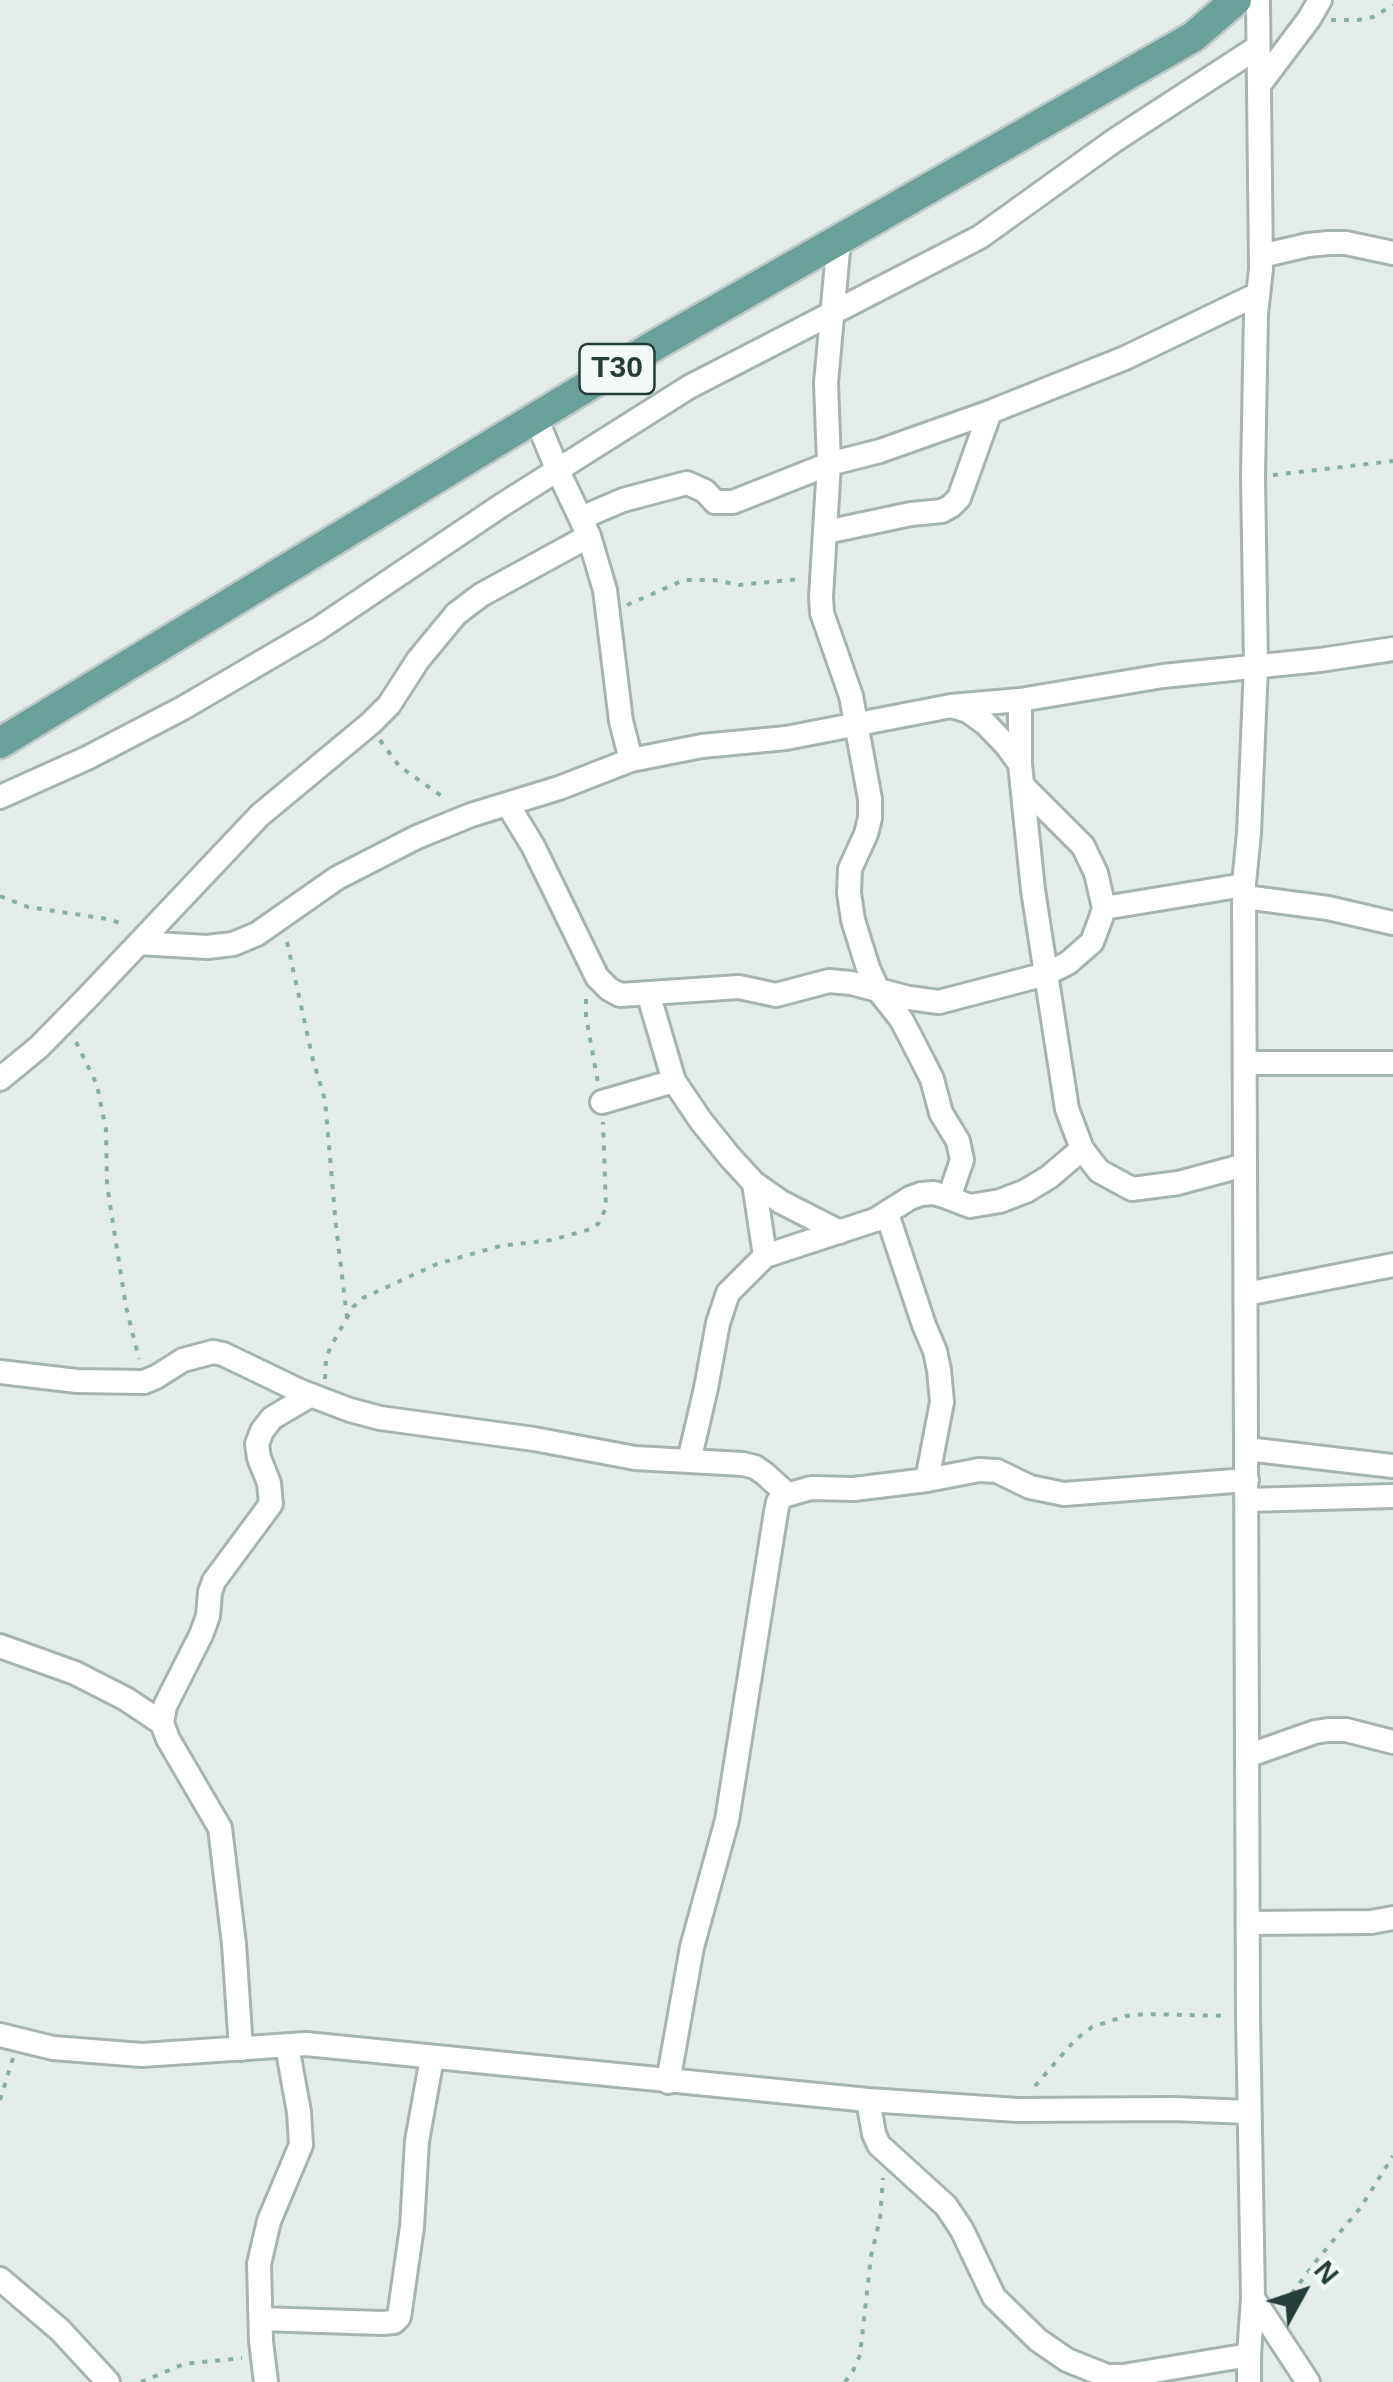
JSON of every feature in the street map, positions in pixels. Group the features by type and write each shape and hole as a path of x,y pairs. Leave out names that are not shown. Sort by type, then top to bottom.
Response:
{"main road":[{"name":"T30","path":"0,744 657,344 1193,37 1236,0"}],"street":[{"path":"1250,2382 1253,2298 1248,2016 1244,891 1256,666 1253,477 1261,256 1258,0"},
{"path":"1260,84 1314,10"},
{"path":"0,798 200,698 318,628 502,505 690,387 980,237 1115,140 1258,47"},
{"path":"839,240 826,383 829,464 822,613 842,665 870,799 866,834 850,870 853,920 878,990 901,1019 932,1078 941,1113 958,1141 962,1160 949,1198"},
{"path":"1261,256 1308,245 1346,243 1389,257"},
{"path":"0,1079 66,1020 260,816 389,705 418,660 456,614 623,500 687,483 705,491 715,502 733,502 829,464 880,451 990,412 1125,358 1258,294"},
{"path":"826,532 942,511 951,506 959,498 990,412"},
{"path":"536,418 585,527 605,590 621,721 631,760"},
{"path":"143,939 207,947 233,944 256,934 337,878 417,837 471,814 508,805 631,760 702,746 786,738 951,706 1020,700 1163,676 1393,650"},
{"path":"1020,700 1021,774 1033,890 1057,1056 1067,1109 1082,1150 1099,1171 1132,1188 1178,1183 1245,1165"},
{"path":"508,805 533,846 597,977 620,995 739,987 776,995 829,981 939,1002 1046,974 1068,963 1092,942 1104,908 1096,873 1083,846 1021,774 1006,744 968,711 951,706"},
{"path":"1104,908 1244,891 1393,923"},
{"path":"648,993 674,1082 701,1122 754,1184 840,1232"},
{"path":"1245,1063 1393,1064"},
{"path":"602,1102 674,1082"},
{"path":"689,1461 728,1293 765,1256 875,1220 922,1194 934,1193 970,1206 1000,1201 1038,1184 1082,1150"},
{"path":"754,1184 765,1256"},
{"path":"887,1214 939,1370 942,1402 927,1480"},
{"path":"1246,1294 1393,1265"},
{"path":"0,1372 77,1381 144,1382 183,1360 213,1352 350,1410 380,1418 534,1439 660,1462 744,1464 755,1467 786,1494"},
{"path":"241,2049 220,1828 162,1723 165,1706 205,1626 214,1581 271,1504 270,1484 257,1444 262,1431 272,1418 318,1397"},
{"path":"1247,1449 1393,1466"},
{"path":"668,2082 692,1947 727,1820 776,1512 778,1502 786,1494 811,1488 927,1480 979,1470 996,1471 1030,1487 1064,1494 1247,1490 1393,1496"},
{"path":"0,1646 75,1673 162,1723"},
{"path":"1247,1756 1328,1730 1346,1730 1393,1742"},
{"path":"1248,1923 1371,1922 1393,1918"},
{"path":"9,2037 53,2048 142,2054 306,2044 668,2082 1017,2110 1249,2112"},
{"path":"266,2382 260,2264 269,2221 300,2145 288,2046"},
{"path":"261,2319 382,2323 400,2317 412,2228 417,2141 432,2058"},
{"path":"868,2100 874,2134 882,2148 946,2206 994,2297 1038,2340 1066,2360 1107,2376 1122,2376 1249,2355"},
{"path":"0,2279 60,2330 108,2382"},
{"path":"1253,2298 1308,2382"}],"path":[{"path":"1314,10 1358,20 1373,17 1393,5"},
{"path":"1253,477 1393,461"},
{"path":"609,614 684,580 702,578 756,585 822,578"},
{"path":"371,723 399,766 471,814"},
{"path":"0,896 28,907 108,919 143,939"},
{"path":"281,918 325,1100 347,1317"},
{"path":"318,1397 330,1348 353,1307 363,1298 437,1264 500,1246 552,1240 598,1224 606,1208 602,1102 586,1016 588,993 597,977"},
{"path":"66,1020 96,1085 106,1130 107,1185 126,1307 144,1382"},
{"path":"1017,2110 1052,2065 1092,2027 1145,2014 1248,2016"},
{"path":"0,2100 9,2037"},
{"path":"845,2382 860,2355 871,2256 880,2220 882,2148"},
{"path":"1270,2324 1361,2207 1393,2156"},
{"path":"141,2382 184,2364 263,2356"}]}
